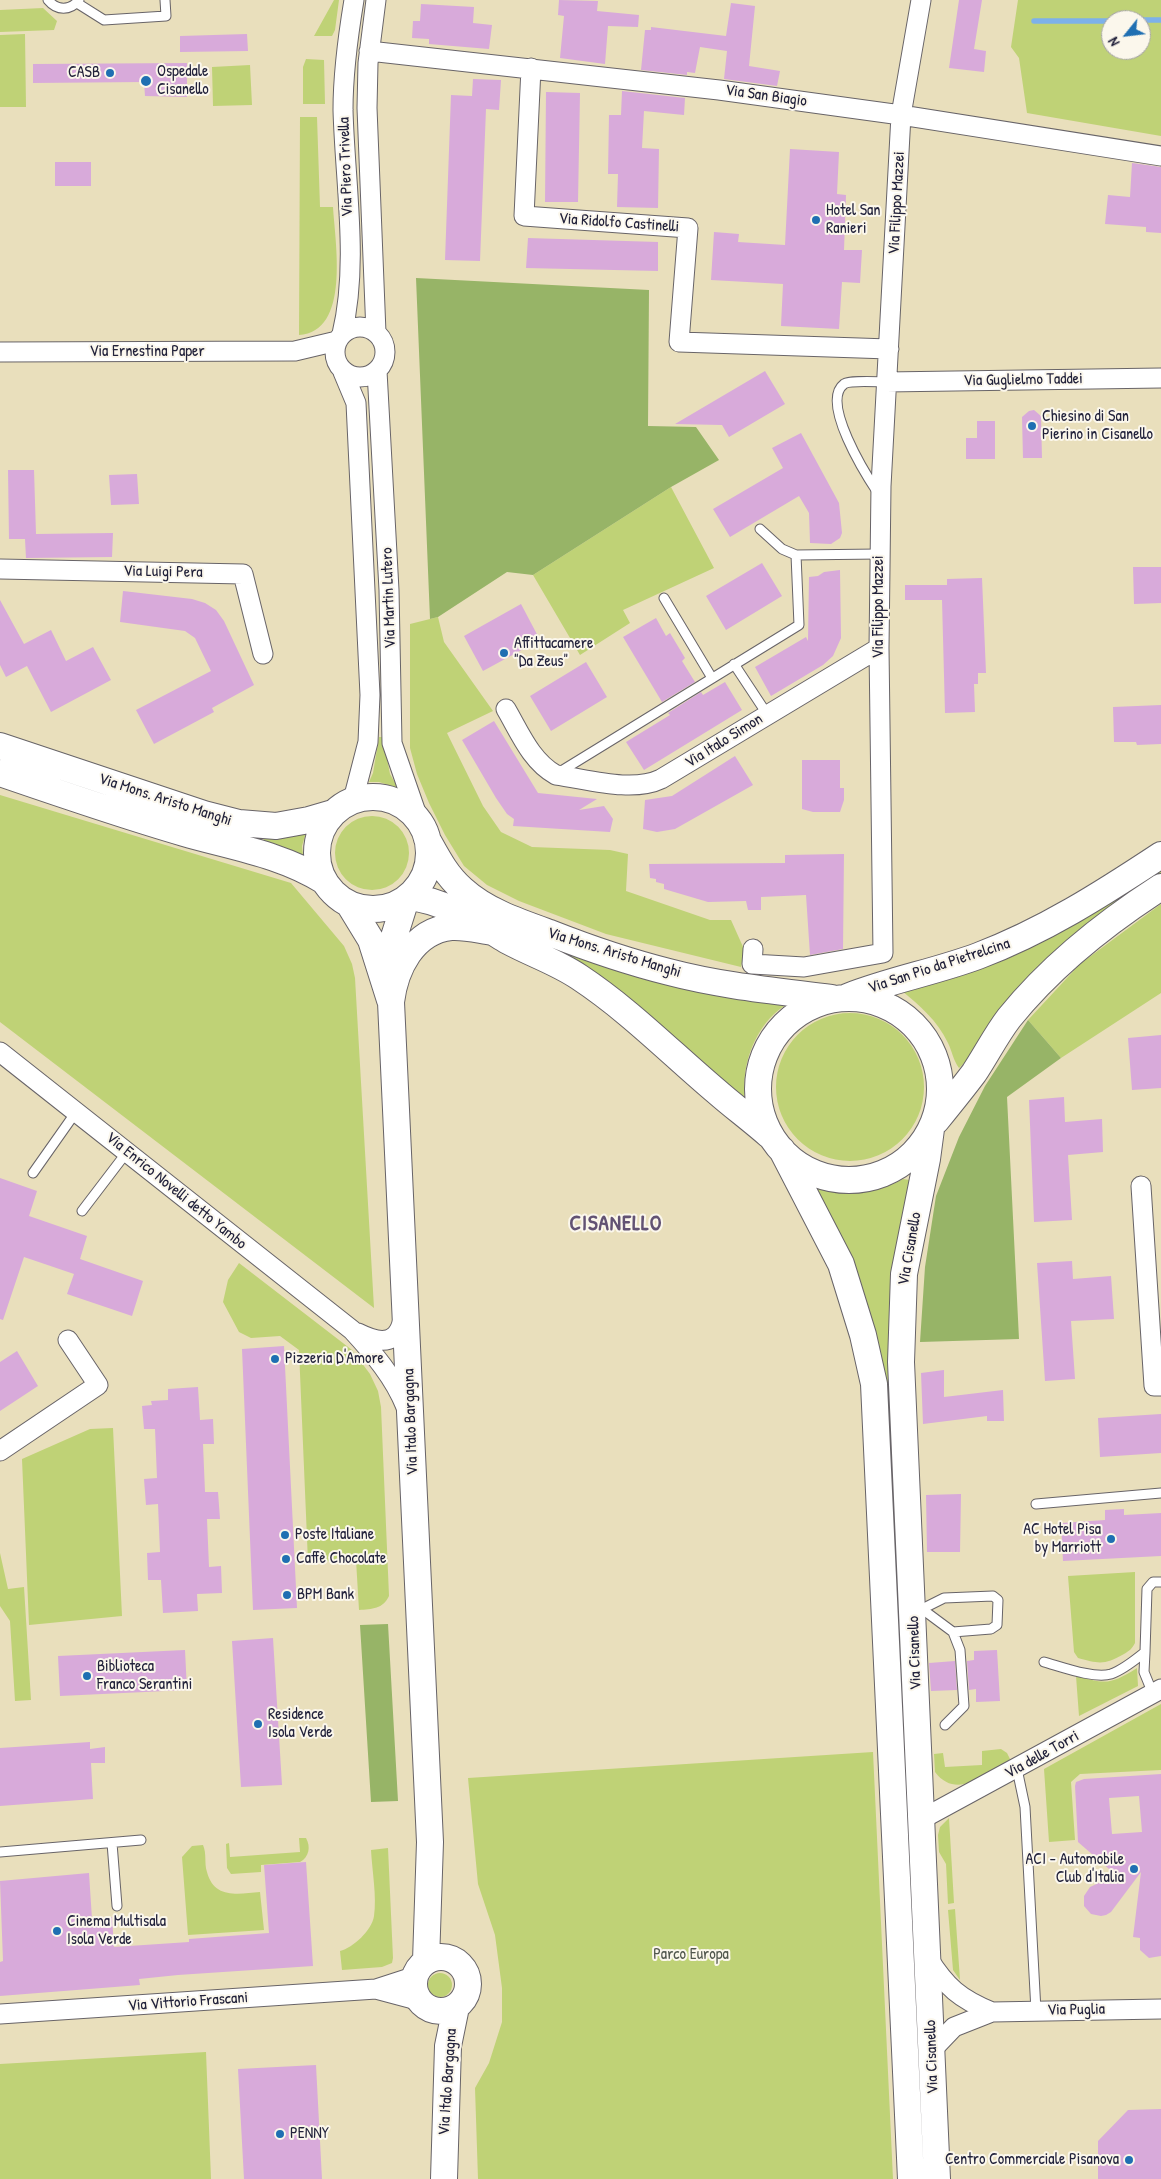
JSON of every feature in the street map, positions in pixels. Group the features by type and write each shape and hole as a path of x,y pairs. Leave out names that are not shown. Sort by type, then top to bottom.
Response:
{"main road":[{"name":"Via Mons. Aristo Manghi","path":"0,746 204,814 239,823 276,826 309,820 343,807"},
{"name":"Via Mons. Aristo Manghi","path":"0,773 171,829 271,856 303,868 324,881"},
{"path":"369,797 393,800 407,809 423,830 429,855 426,871 419,885 407,898 394,905 382,909 369,910 350,904 334,895 324,881 317,860 317,845 320,832 343,807 369,797"},
{"name":"Via Mons. Aristo Manghi","path":"407,898 421,899 447,908 550,960 592,986 660,1041 796,1163 812,1172 839,1180 858,1180 884,1173 900,1164 920,1146 932,1127 940,1101 939,1076 932,1051 910,1021 889,1007 867,999 840,998 746,987 669,972 566,940 521,922 478,901 462,889 442,866 423,830"},
{"name":"Via San Pio da Pietrelcina","path":"778,1145 761,1111 758,1091 760,1070 766,1050 784,1024 801,1011 819,1002 840,998 874,986 976,957 1021,938 1103,893 1161,855"},
{"path":"932,1127 974,1073 1008,1021 1035,989 1092,937 1161,887"},
{"name":"Via Italo Bargagna","path":"407,898 394,937 392,994 430,1842 440,1888 445,1937 431,1965"},
{"name":"Via Italo Bargagna","path":"350,904 370,940 392,994"},
{"name":"Via Italo Bargagna","path":"392,994 406,957 415,944 433,932 458,927 493,932"},
{"name":"Via Cisanello","path":"932,1127 928,1159 904,1274 900,1362 937,2179"},
{"name":"Via Cisanello","path":"778,1145 841,1264 863,1335 874,1392 911,2179"},
{"path":"431,1965 464,1970 468,1980 465,1996 456,2007 443,2011 424,2004 415,1989 431,1965"},
{"name":"Via Italo Bargagna","path":"424,2004 443,2169"},
{"name":"Via Italo Bargagna","path":"443,2169 448,2046 456,2007"}],"street":[{"name":"Via Piero Trivella","path":"339,338 347,312 350,281 343,108 346,61 354,0"},
{"name":"Via Piero Trivella","path":"376,0 369,50 367,108 376,333"},
{"name":"Via Filippo Mazzei","path":"753,949 752,964 804,967 883,953 879,648 881,497 901,115 920,0"},
{"name":"Via San Biagio","path":"369,50 719,90 901,115 1161,156"},
{"name":"Via Ridolfo Castinelli","path":"531,68 524,216 688,228 680,342 889,349"},
{"path":"355,327 370,329 376,333 381,338 385,353 384,360 377,371 370,376 356,378 341,369 334,354 339,338 355,327"},
{"name":"Via Ernestina Paper","path":"295,351 339,338"},
{"name":"Via Ernestina Paper","path":"0,352 295,351 321,357 341,369"},
{"name":"Via Martin Lutero","path":"341,369 356,403 370,695 368,742 343,807"},
{"name":"Via Martin Lutero","path":"377,371 389,590 391,727 396,758 423,830"},
{"name":"Via Guglielmo Taddei","path":"886,382 1161,378"},
{"name":"Via Luigi Pera","path":"0,569 243,574 263,654"},
{"name":"Via Italo Simon","path":"556,774 621,784 649,784 661,779 879,648"},
{"path":"506,709 533,754 546,769 556,774"},
{"name":"Via Enrico Novelli detto Yambo","path":"0,1052 352,1330 391,1376 399,1389 411,1418"},
{"path":"1141,1186 1154,1386 1161,1386"},
{"name":"Via Enrico Novelli detto Yambo","path":"352,1330 377,1341 389,1339 398,1331 402,1324 405,1299"},
{"path":"0,1451 98,1385 68,1340"},
{"name":"Via delle Torri","path":"922,1818 1157,1691"},
{"name":"Via Puglia","path":"928,1958 941,1978 960,1997 992,2012"},
{"name":"Via Vittorio Frascani","path":"0,2014 376,1989 431,1965"},
{"name":"Via Vittorio Frascani","path":"376,1989 424,2004"},
{"name":"Via Puglia","path":"932,2050 954,2026 992,2012 1161,2009"}],"lane":[{"path":"48,0 55,7 60,8 72,6 78,1 104,20 166,16 165,0"},
{"path":"881,497 861,469 851,448 837,408 836,396 839,389 847,383 886,382"},
{"path":"760,529 782,549 796,555 879,554"},
{"path":"556,774 799,625 796,555"},
{"path":"664,598 712,678"},
{"path":"734,664 767,714"},
{"path":"34,1173 76,1112"},
{"path":"82,1211 128,1152"},
{"path":"1036,1504 1161,1493"},
{"path":"1157,1691 1144,1672 1147,1589 1152,1582 1161,1582"},
{"path":"945,1725 964,1706 960,1650 953,1632 922,1610 944,1598 993,1596 998,1600 997,1625 991,1629 953,1632"},
{"path":"1044,1662 1090,1674 1106,1675 1117,1671 1145,1652"},
{"path":"1017,1768 1025,1807 1036,2011"},
{"path":"0,1852 141,1840"},
{"path":"112,1843 118,1906"}],"green space":[{"path":"334,0 339,0 335,30 332,36 314,36"},
{"path":"1018,0 1161,0 1161,136 1027,113 1019,58 1011,47"},
{"path":"43,8 57,21 54,30 0,32 0,10"},
{"path":"25,34 26,107 0,107 0,35"},
{"path":"306,59 324,60 325,104 303,104 303,67"},
{"path":"250,65 252,105 213,106 212,67"},
{"path":"300,117 317,117 320,207 333,207 337,262 333,302 327,319 315,330 299,335"},
{"path":"416,278 649,290 648,426 696,427 719,460 671,487 533,575 507,572 438,617 430,619"},
{"path":"671,487 714,568 623,610 630,623 580,655 533,575"},
{"path":"438,617 444,642 493,711 447,733 483,806 501,832 532,847 610,850 628,854 626,891 710,920 731,920 744,949 741,967 606,934 519,901 487,885 464,866 445,835 429,803 417,774 410,748 410,624"},
{"path":"379,737 383,737 390,774 398,788 379,782 369,782 373,773"},
{"path":"0,795 291,883 344,946 352,964 355,978 374,1308 0,1022"},
{"path":"365,816 379,816 393,822 403,832 409,846 407,867 393,884 379,890 365,890 351,884 341,874 335,860 335,846 341,832 351,822"},
{"path":"307,829 302,846 303,855 263,843 265,836"},
{"path":"1161,866 1161,877 959,1068 939,1027 901,990"},
{"path":"1161,904 1161,993 1061,1058 1028,1020 1080,964"},
{"path":"540,940 786,1005 777,1011 763,1026 753,1045 747,1065 744,1098"},
{"path":"850,1013 865,1014 879,1018 903,1034 919,1058 923,1072 923,1102 919,1116 903,1140 879,1156 865,1160 850,1161 835,1160 821,1156 797,1140 781,1116 777,1102 776,1087 777,1072 781,1058 797,1034 821,1018 835,1014"},
{"path":"1028,1020 1061,1058 1007,1097 1019,1339 920,1342 925,1267 936,1196 959,1137 985,1086"},
{"path":"903,1179 910,1180 891,1389 884,1390 817,1188 863,1191 884,1187"},
{"path":"239,1263 352,1350 370,1374 378,1391 381,1407 389,1596 384,1604 377,1608 359,1610 356,1560 308,1562 299,1350 280,1336 251,1338 239,1332 223,1302 228,1280"},
{"path":"113,1428 122,1616 29,1625 22,1459 90,1429"},
{"path":"0,1553 8,1589 24,1587 31,1700 15,1701 10,1621 0,1606"},
{"path":"1135,1572 1135,1643 1133,1647 1124,1654 1107,1662 1078,1658 1074,1652 1068,1576"},
{"path":"388,1624 398,1801 371,1802 360,1625"},
{"path":"1137,1668 1138,1686 1079,1716 1076,1676 1094,1681 1108,1681 1120,1678"},
{"path":"1161,1704 1161,1770 1080,1774 1071,1782 1075,1840 1049,1842 1044,1769"},
{"path":"1001,1749 1007,1753 1010,1759 1008,1762 971,1782 961,1785 952,1784 943,1780 935,1772 934,1754 943,1753 945,1767 982,1765 982,1751"},
{"name":"Parco Europa","path":"873,1752 893,2179 478,2179 475,2088 489,2063 502,2022 502,1988 495,1935 478,1884 468,1778"},
{"path":"949,1818 954,1903 948,1904 946,1864 939,1852 938,1835 940,1827"},
{"path":"299,1838 306,1838 309,1848 307,1855 300,1862 261,1865 261,1872 231,1874 227,1868 226,1844 229,1843 230,1857 300,1852"},
{"path":"203,1845 207,1872 210,1881 215,1887 221,1891 235,1894 260,1892 264,1930 188,1935 182,1857 192,1846"},
{"path":"388,1848 392,1963 382,1967 342,1970 340,1951 351,1946 361,1938 370,1927 374,1916 375,1892 371,1850"},
{"path":"955,1909 960,1980 953,1970 948,1910"},
{"path":"440,1973 449,1976 452,1985 449,1994 440,1997 431,1994 428,1985 431,1976"},
{"path":"206,2052 211,2179 0,2179 0,2064"}],"building":[{"path":"559,0 598,1 597,11 639,15 638,27 608,26 605,64 560,58 564,16 558,15"},
{"path":"959,0 982,0 974,49 986,51 984,72 949,68"},
{"path":"731,3 755,6 749,66 780,71 777,86 724,79 727,51 700,47 695,73 687,72 687,75 641,70 645,30 651,30 651,27 726,36"},
{"path":"421,4 474,7 473,23 492,25 489,49 429,44 429,39 412,38 413,21 420,21"},
{"path":"247,34 248,51 180,52 180,36"},
{"name":"CASB","path":"187,63 187,97 145,96 144,82 33,83 33,64"},
{"path":"473,79 501,80 499,110 486,109 480,261 445,260 451,95 472,96"},
{"path":"622,91 685,98 684,115 644,111 642,148 659,149 658,208 617,207 618,174 608,174 609,115 621,115"},
{"path":"546,92 580,93 578,202 545,202"},
{"name":"Hotel San Ranieri","path":"790,149 839,152 837,194 846,195 844,250 862,250 860,283 842,282 839,329 781,326 783,284 711,280 714,232 739,234 738,242 785,245"},
{"path":"55,162 91,162 91,186 55,186"},
{"path":"1132,163 1161,167 1161,233 1146,232 1146,227 1105,224 1108,195 1130,197"},
{"path":"528,238 658,242 658,271 526,268"},
{"path":"765,371 785,404 729,437 722,425 675,424"},
{"name":"Chiesino di San Pierino in Cisanello","path":"1034,410 1041,416 1042,458 1023,458 1022,417 1029,411"},
{"path":"977,421 995,421 995,459 966,459 966,438 977,438"},
{"path":"801,433 839,503 842,533 840,538 831,544 810,543 809,513 799,496 730,537 713,509 783,468 772,448"},
{"path":"8,470 34,470 36,534 113,533 112,557 26,558 25,539 9,539"},
{"path":"137,474 139,504 111,505 109,475"},
{"path":"762,563 782,596 726,630 706,596"},
{"path":"1133,567 1161,567 1161,603 1134,604"},
{"path":"840,570 841,638 833,656 823,665 771,696 755,667 806,637 808,641 809,577 818,576 824,572"},
{"path":"982,578 986,673 978,673 978,684 974,684 975,712 945,713 942,600 905,600 905,585 947,585 947,579"},
{"path":"123,591 192,599 205,603 216,610 224,621 254,685 212,708 214,712 154,744 136,710 211,671 195,638 185,631 120,622"},
{"path":"0,600 24,644 51,630 66,661 93,647 111,680 51,712 27,666 6,677 0,665"},
{"path":"521,604 540,640 483,671 464,636"},
{"path":"656,618 666,636 670,633 685,658 682,661 695,682 662,702 623,637"},
{"path":"586,662 607,697 551,731 530,696"},
{"path":"725,682 742,710 644,770 626,742 670,715 668,713 701,692 703,695"},
{"path":"1161,705 1161,744 1137,745 1136,742 1114,742 1113,707"},
{"path":"494,721 538,793 597,799 579,810 604,806 613,819 610,832 513,826 514,819 507,814 496,798 462,740"},
{"path":"735,756 753,785 675,829 657,832 643,829 645,800 672,796"},
{"path":"802,760 840,760 840,788 844,788 844,800 840,812 813,812 802,809"},
{"path":"844,854 843,949 810,955 806,895 761,897 761,910 748,910 746,901 708,902 664,889 664,884 650,878 649,864 785,863 785,855"},
{"path":"1161,1035 1161,1088 1132,1090 1128,1038"},
{"path":"1064,1097 1065,1122 1102,1119 1103,1152 1068,1155 1072,1220 1034,1222 1029,1100"},
{"path":"0,1178 37,1191 29,1216 87,1236 80,1259 143,1281 132,1316 67,1294 74,1274 24,1257 3,1320 0,1319"},
{"path":"1072,1261 1073,1279 1111,1276 1114,1319 1071,1321 1075,1379 1045,1381 1037,1263"},
{"path":"284,1346 297,1608 253,1610 242,1349"},
{"path":"17,1351 38,1386 0,1411 0,1362"},
{"path":"944,1370 944,1397 1003,1390 1004,1421 987,1421 987,1416 923,1424 921,1373"},
{"path":"198,1387 200,1420 213,1419 214,1444 203,1444 205,1492 218,1492 220,1519 207,1519 209,1567 221,1566 222,1593 197,1594 198,1611 163,1613 161,1580 148,1580 147,1553 160,1552 158,1504 146,1505 144,1479 157,1478 155,1429 144,1429 142,1406 152,1405 151,1401 168,1400 168,1389"},
{"path":"1161,1414 1161,1453 1100,1457 1098,1418"},
{"path":"961,1494 960,1552 927,1552 926,1495"},
{"name":"AC Hotel Pisa by Marriott","path":"1124,1509 1124,1515 1161,1513 1161,1556 1063,1561 1061,1523 1105,1520 1105,1510"},
{"name":"Residence Isola Verde","path":"273,1638 282,1785 241,1787 232,1641"},
{"path":"185,1650 187,1690 60,1696 58,1656"},
{"path":"997,1650 1000,1701 976,1702 976,1689 969,1690 967,1661 974,1660 974,1651"},
{"path":"955,1661 957,1690 931,1691 929,1663"},
{"path":"90,1742 90,1749 105,1747 105,1763 91,1763 93,1799 0,1806 0,1748"},
{"name":"ACI - Automobile Club d'Italia","path":"1161,1774 1161,1956 1149,1958 1140,1950 1140,1938 1133,1937 1141,1872 1111,1912 1106,1915 1091,1914 1084,1906 1084,1896 1090,1887 1116,1875 1078,1842 1075,1786 1076,1782 1084,1779","holes":["1139,1796 1142,1832 1112,1834 1109,1798"]},
{"name":"Cinema Multisala Isola Verde","path":"306,1862 313,1966 178,1975 139,1979 140,1985 0,1996 0,1962 3,1961 0,1881 89,1873 92,1919 112,1917 114,1947 189,1942 189,1939 269,1933 264,1865"},
{"name":"PENNY","path":"316,2065 322,2179 244,2179 238,2069"},
{"name":"Centro Commerciale Pisanova","path":"1161,2109 1161,2179 1098,2179 1098,2141 1128,2110"}],"waterway":[{"path":"1151,20 1161,20"},
{"path":"1034,21 1101,21"}],"place":[{"name":"CASB","path":"110,73"},
{"name":"Ospedale Cisanello","path":"146,81"},
{"name":"Hotel San Ranieri","path":"816,220"},
{"name":"Chiesino di San Pierino in Cisanello","path":"1032,426"},
{"name":"Affittacamere \"Da Zeus\"","path":"504,653"},
{"name":"Pizzeria D'Amore","path":"275,1359"},
{"name":"Poste Italiane","path":"285,1535"},
{"name":"AC Hotel Pisa by Marriott","path":"1111,1539"},
{"name":"Caffè Chocolate","path":"286,1559"},
{"name":"BPM Bank","path":"287,1595"},
{"name":"Biblioteca Franco Serantini","path":"87,1676"},
{"name":"Residence Isola Verde","path":"258,1724"},
{"name":"ACI - Automobile Club d'Italia","path":"1134,1869"},
{"name":"Cinema Multisala Isola Verde","path":"57,1931"},
{"name":"PENNY","path":"280,2134"},
{"name":"Centro Commerciale Pisanova","path":"1129,2160"}],"district":[{"name":"CISANELLO","path":"616,1224"}]}
